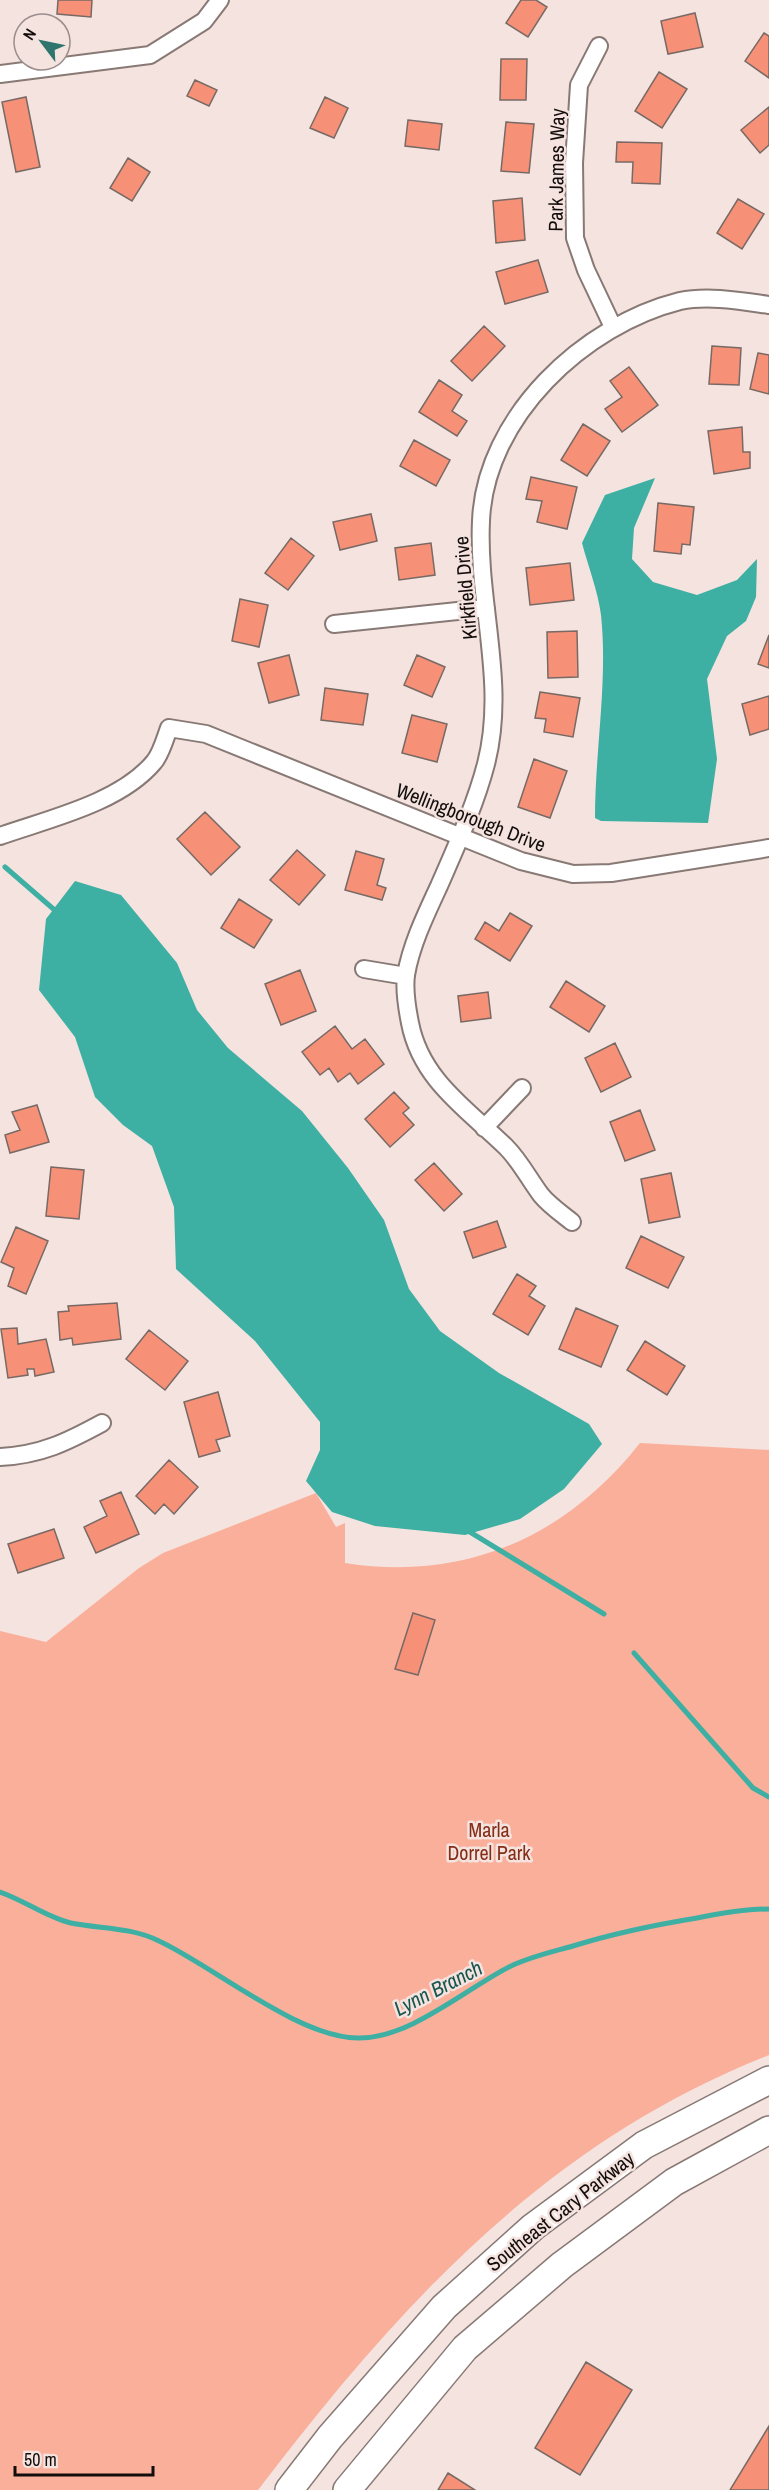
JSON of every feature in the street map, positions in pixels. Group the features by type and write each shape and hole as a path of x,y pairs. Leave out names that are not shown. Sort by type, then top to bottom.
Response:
{"main road":[{"name":"Southeast Cary Parkway","path":"289,2490 330,2437 444,2307 533,2227 644,2145 769,2080"},
{"path":"347,2490 465,2348 553,2272 674,2182 769,2130"}],"street":[{"path":"0,74 150,55 204,21 220,0"},
{"name":"Park James Way","path":"599,46 579,85 574,162 575,238 586,270 613,327"},
{"name":"Kirkfield Drive","path":"572,1222 543,1197 520,1163 459,1107 430,1071 416,1047 406,1003 406,976 427,912 460,835 486,764 493,728 495,692 480,551 485,490 496,458 526,406 556,370 613,327 683,300 735,299 769,305"},
{"path":"334,624 486,608"},
{"name":"Wellingborough Drive","path":"0,836 99,801 128,783 154,762 169,728 206,734 521,861 573,874 611,873 769,848"},
{"path":"364,969 406,976"},
{"path":"484,1128 522,1088"},
{"path":"0,1457 17,1456 58,1447 102,1423"}],"green space":[{"name":"Marla Dorrel Park","path":"640,1443 769,1450 769,2055 689,2091 615,2134 547,2182 483,2236 423,2294 366,2356 258,2490 0,2490 0,1631 46,1642 139,1568 163,1553 316,1493 336,1527 345,1523 345,1563 389,1567 431,1565 471,1558 509,1545 546,1527 579,1504 611,1476"}],"water":[{"path":"655,478 634,528 632,559 653,582 697,595 737,580 757,559 756,597 746,621 727,636 707,679 717,759 708,823 601,821 595,818 603,640 600,606 582,543 605,495"},
{"path":"75,881 121,895 177,963 197,1010 228,1048 302,1111 348,1168 384,1220 409,1289 440,1331 499,1373 589,1424 602,1444 564,1489 520,1519 465,1535 375,1526 332,1512 306,1481 320,1450 320,1422 255,1341 176,1269 174,1207 152,1146 123,1125 95,1097 75,1037 39,990 46,919"}],"building":[{"path":"58,0 92,0 91,17 72,15 72,12 57,12"},
{"path":"521,0 536,0 547,7 528,37 506,23"},
{"path":"695,13 703,47 668,54 661,21"},
{"path":"764,33 769,36 769,78 745,61"},
{"path":"501,59 527,59 526,100 500,100"},
{"path":"659,72 687,89 662,128 635,111"},
{"path":"195,80 217,90 209,106 187,96"},
{"path":"26,97 40,167 16,172 2,102"},
{"path":"325,97 348,108 334,138 310,128"},
{"path":"769,107 769,145 760,153 741,130"},
{"path":"408,120 442,124 439,150 405,146"},
{"path":"506,122 534,124 529,173 501,171"},
{"path":"617,142 662,143 660,184 632,183 633,162 616,162"},
{"path":"128,158 150,172 132,201 110,188"},
{"path":"522,198 525,240 496,243 493,201"},
{"path":"738,199 764,214 742,249 717,233"},
{"path":"538,260 548,292 505,304 496,272"},
{"path":"484,326 505,346 472,381 451,361"},
{"path":"712,346 741,348 739,385 709,384"},
{"path":"758,353 769,355 769,394 750,389"},
{"path":"629,367 658,405 622,432 605,409 622,397 610,381"},
{"path":"439,380 462,395 452,411 467,421 457,436 419,412"},
{"path":"583,424 610,441 587,476 561,460"},
{"path":"742,427 743,452 750,452 750,468 714,474 708,431"},
{"path":"414,440 450,460 436,486 400,466"},
{"path":"531,477 577,487 567,529 537,522 542,501 526,499"},
{"path":"658,503 694,507 690,545 682,544 681,554 654,551"},
{"path":"371,514 377,541 340,550 333,522"},
{"path":"291,538 314,556 288,590 265,573"},
{"path":"431,543 435,575 399,580 395,548"},
{"path":"570,563 574,600 530,605 526,568"},
{"path":"240,599 268,605 259,647 232,641"},
{"path":"577,631 578,677 548,678 547,632"},
{"path":"769,635 769,668 758,664"},
{"path":"289,655 299,695 269,703 258,663"},
{"path":"417,655 445,667 432,697 404,685"},
{"path":"325,688 368,694 363,725 321,720"},
{"path":"540,692 580,698 573,737 544,732 546,719 535,718"},
{"path":"769,696 769,729 750,735 742,704"},
{"path":"412,715 447,724 437,762 402,753"},
{"path":"534,759 567,771 550,818 518,807"},
{"path":"205,812 240,847 211,875 177,839"},
{"path":"297,850 325,875 299,905 270,880"},
{"path":"356,851 384,859 377,885 386,888 382,900 345,890"},
{"path":"239,899 272,920 254,948 221,928"},
{"path":"510,913 532,926 510,961 475,939 485,922 499,931"},
{"path":"300,970 316,1011 281,1025 265,984"},
{"path":"566,981 605,1006 589,1032 550,1007"},
{"path":"488,992 491,1018 461,1022 458,996"},
{"path":"335,1026 352,1049 365,1039 384,1064 358,1084 350,1073 338,1082 329,1068 320,1075 302,1052"},
{"path":"615,1043 631,1077 601,1092 585,1058"},
{"path":"394,1092 409,1108 403,1113 414,1125 390,1147 365,1119"},
{"path":"37,1105 49,1142 10,1153 5,1135 20,1130 12,1112"},
{"path":"640,1110 655,1150 625,1161 610,1122"},
{"path":"434,1163 462,1194 444,1211 415,1180"},
{"path":"51,1167 84,1170 79,1219 46,1216"},
{"path":"671,1173 680,1217 649,1223 641,1179"},
{"path":"497,1221 506,1247 473,1258 464,1232"},
{"path":"16,1227 48,1241 26,1294 8,1286 14,1268 1,1262"},
{"path":"641,1236 684,1257 668,1288 626,1268"},
{"path":"517,1274 536,1286 529,1296 545,1306 528,1335 493,1314"},
{"path":"117,1303 121,1339 73,1345 72,1338 60,1340 58,1312 69,1311 68,1306"},
{"path":"576,1308 618,1326 601,1367 559,1349"},
{"path":"17,1328 18,1344 46,1339 54,1372 35,1376 34,1369 27,1369 28,1375 8,1378 1,1329"},
{"path":"149,1330 188,1361 165,1390 126,1359"},
{"path":"645,1341 685,1366 667,1395 627,1370"},
{"path":"218,1392 230,1436 216,1440 220,1451 199,1457 184,1402"},
{"path":"169,1460 198,1487 174,1514 164,1504 155,1514 136,1496"},
{"path":"121,1492 139,1534 96,1553 84,1527 107,1516 100,1501"},
{"path":"54,1529 64,1558 18,1573 8,1544"},
{"path":"413,1613 435,1620 418,1675 395,1669"},
{"path":"586,2362 632,2390 580,2475 535,2448"},
{"path":"769,2426 769,2490 730,2490"},
{"path":"448,2473 475,2490 438,2490"}],"waterway":[{"path":"5,867 58,913"},
{"path":"465,1529 604,1614"},
{"path":"634,1653 753,1788 769,1797"},
{"name":"Lynn Branch","path":"0,1892 71,1923 148,1936 181,1952 283,2014 335,2035 358,2038 397,2031 436,2012 509,1967 533,1958 604,1937 650,1927 733,1912 769,1909"}]}
